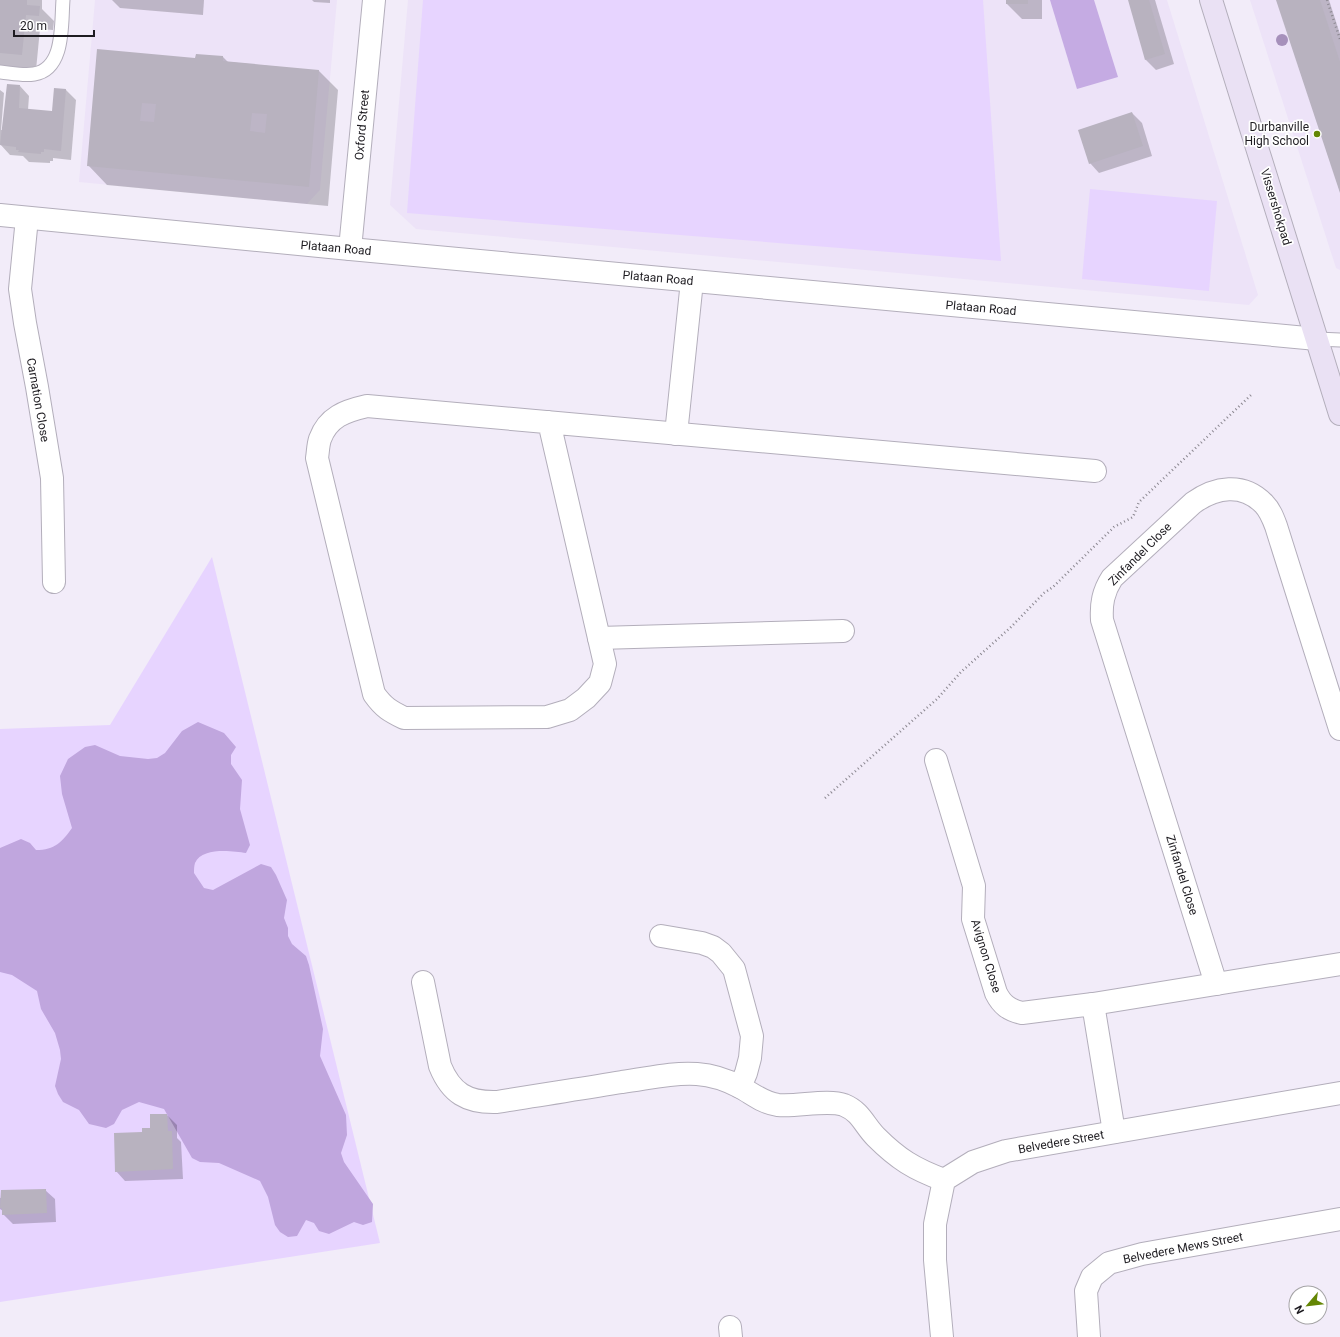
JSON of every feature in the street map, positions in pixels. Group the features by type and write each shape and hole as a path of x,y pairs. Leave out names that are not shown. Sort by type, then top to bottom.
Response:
{"main road":[{"name":"Vissershokpad","path":"1211,0 1340,414"}],"street":[{"name":"Oxford Street","path":"350,249 374,0"},
{"name":"Plataan Road","path":"0,215 1317,339"},
{"name":"Carnation Close","path":"27,218 20,289 25,323 38,387 52,478 54,582"},
{"path":"676,434 692,281"},
{"path":"549,422 605,664 600,683 586,698 570,710 548,717 404,718 391,712 382,705 374,694 317,458 319,440 328,424 337,416 355,409 366,406 549,422 676,434 1095,471"},
{"name":"Zinfandel Close","path":"1216,984 1102,620 1102,603 1104,594 1112,578 1193,503 1204,495 1216,490 1229,489 1242,491 1254,496 1264,504 1271,514 1276,526 1340,729"},
{"path":"599,638 843,631"},
{"name":"Avignon Close","path":"936,760 974,886 973,919 996,993 1000,1001 1006,1007 1022,1014 1093,1004"},
{"path":"661,936 702,943 712,947 721,953 734,969 752,1036 750,1058 740,1087"},
{"path":"1114,1132 1093,1004 1340,964"},
{"path":"423,982 440,1066 445,1078 453,1088 463,1096 474,1101 497,1102 682,1074 698,1074 712,1076 740,1087 760,1099 776,1105 791,1106 833,1103 851,1109 859,1115 874,1136 901,1159 922,1172 944,1180 935,1224 935,1260 942,1337"},
{"name":"Belvedere Street","path":"944,1180 973,1162 1006,1151 1340,1093"},
{"name":"Belvedere Mews Street","path":"1089,1337 1086,1291 1092,1276 1109,1263 1142,1254 1340,1219"}],"lane":[{"path":"0,72 26,75 35,74 44,71 51,66 59,49 63,0"},
{"path":"1317,339 1340,340"}],"path":[{"path":"1327,0 1340,39"},
{"path":"825,798 937,699 961,672 1011,627 1114,527 1133,517 1139,502 1252,394"}],"shaded area":[{"path":"95,0 337,0 320,190 307,204 79,182"},
{"path":"408,0 1167,0 1258,295 1249,305 416,229 390,205"},
{"path":"423,0 983,0 1001,261 407,213"},
{"path":"1050,0 1094,0 1118,77 1077,89"},
{"name":"Durbanville High School","path":"1250,0 1340,0 1340,270 1336,268"},
{"path":"1090,189 1217,201 1209,291 1082,279"},
{"path":"212,557 380,1243 0,1302 0,729 110,725"},
{"path":"198,722 224,733 236,747 231,755 231,764 242,780 240,809 250,845 246,853 218,851 204,854 195,863 194,873 204,888 213,890 261,864 271,867 276,875 287,900 284,918 288,928 288,936 292,944 306,956 309,965 323,1029 320,1056 346,1115 347,1135 341,1153 344,1162 373,1204 372,1222 363,1225 354,1222 329,1234 319,1231 314,1223 306,1220 297,1236 288,1237 280,1232 275,1225 268,1197 260,1181 219,1163 200,1162 192,1158 164,1109 139,1102 122,1110 114,1124 106,1128 89,1124 79,1110 63,1102 58,1094 55,1086 61,1059 60,1050 55,1033 41,1009 37,991 12,975 0,972 0,848 21,839 30,843 36,850 48,849 61,841 72,828 62,794 60,776 68,759 85,747 95,745 120,756 148,759 157,758 165,753 182,731"}],"building":[{"path":"0,0 27,0 27,5 40,6 39,16 26,15 22,55 0,53"},
{"path":"1006,0 1028,0 1028,4 1006,4"},
{"path":"1128,0 1149,0 1165,54 1145,60"},
{"path":"1276,0 1320,0 1340,62 1340,193"},
{"path":"97,49 195,58 196,54 223,56 223,61 319,70 309,187 87,166","holes":["142,103 156,104 154,122 140,121","252,113 267,114 265,133 250,131"]},
{"path":"7,84 20,85 19,108 52,111 54,88 66,89 61,151 44,149 44,152 41,152 41,154 18,152 19,150 16,150 16,147 0,145"},
{"path":"1132,112 1143,146 1089,164 1078,130"},
{"path":"150,1114 167,1114 168,1131 172,1131 173,1169 115,1172 114,1133 142,1132 142,1128 150,1128"},
{"path":"46,1189 47,1213 2,1215 2,1208 0,1208 1,1190"}],"place":[{"name":"Durbanville High School","path":"1317,134"}]}
